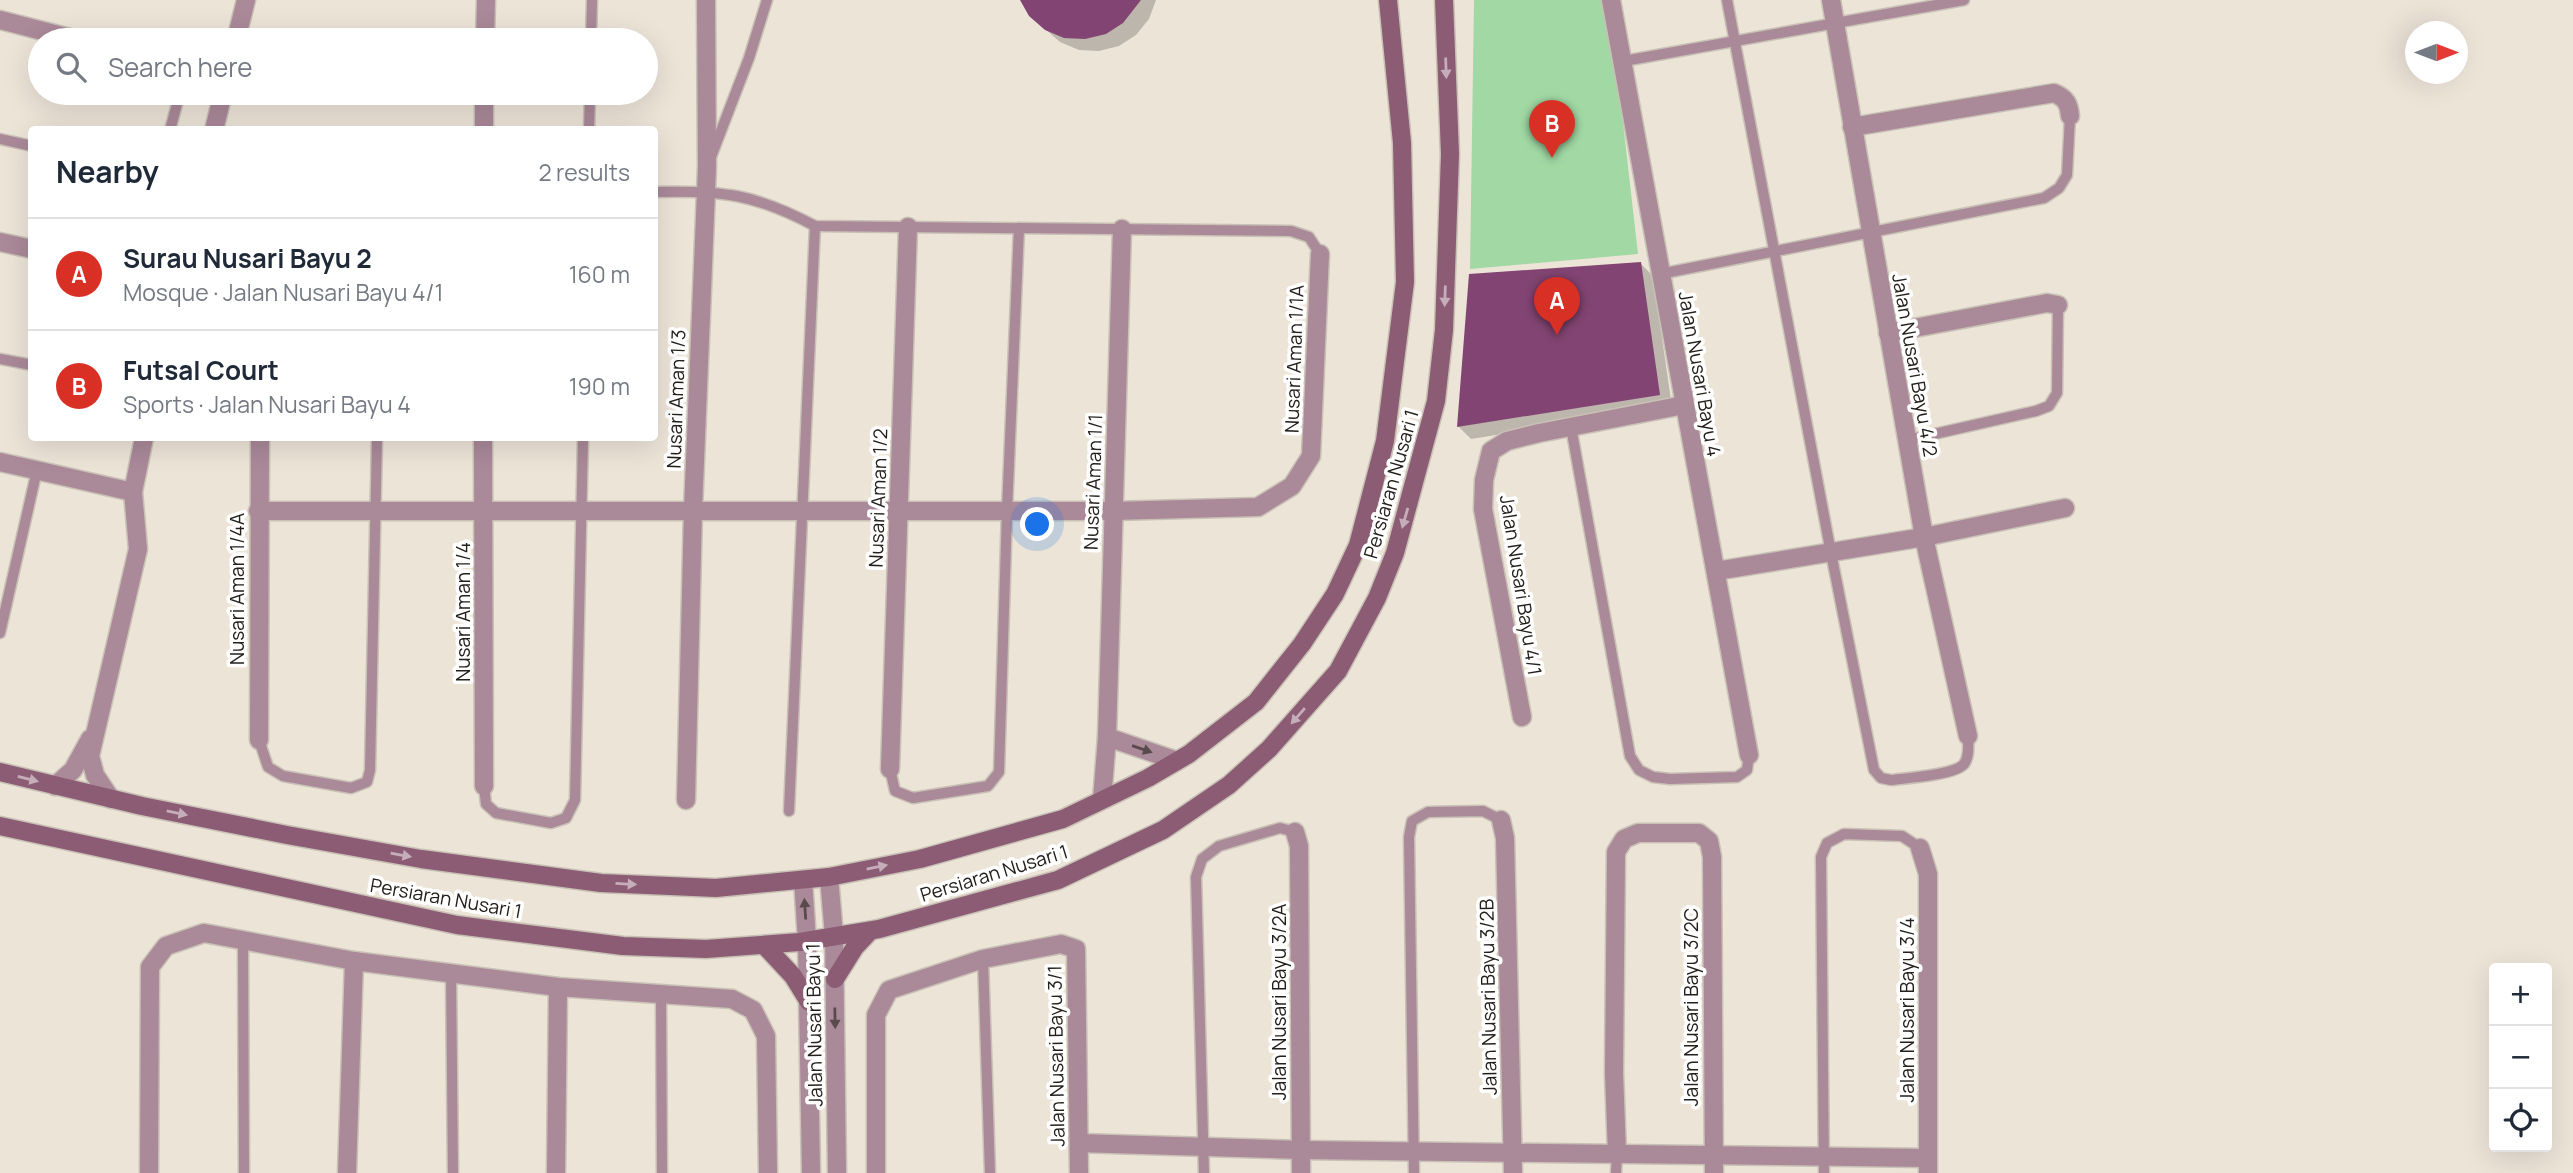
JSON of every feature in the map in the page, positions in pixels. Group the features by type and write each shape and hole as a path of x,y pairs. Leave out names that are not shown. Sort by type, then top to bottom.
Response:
{"main road":[{"name":"Persiaran Nusari 1","path":"0,772 111,799 394,854 601,883 716,888 828,877 920,859 1014,834 1063,819 1177,761 1256,702 1302,644 1335,594 1357,545 1371,495 1385,441 1405,282 1402,143 1388,0"},
{"name":"Persiaran Nusari 1","path":"0,826 457,925 623,946 706,949 807,941 870,931 1058,880 1163,830 1229,785 1269,749 1338,671 1377,598 1395,553 1436,401 1444,330 1450,155 1444,0"},
{"path":"835,979 855,947 870,931"},
{"path":"764,945 793,976 809,1002"}],"street":[{"path":"239,28 246,0"},
{"path":"485,28 486,0"},
{"name":"Nusari Aman 1/3","path":"686,800 693,510 707,167 706,0"},
{"name":"Jalan Nusari Bayu 4","path":"1611,0 1749,755"},
{"name":"Jalan Nusari Bayu 4/2","path":"1831,0 1924,537 1968,736"},
{"path":"0,20 31,28"},
{"path":"1852,127 2054,93 2063,96 2069,105 2070,116"},
{"path":"215,126 220,105"},
{"path":"484,105 484,126"},
{"name":"Nusari Aman 1/2","path":"890,769 908,227"},
{"name":"Nusari Aman 1/1","path":"1102,800 1107,737 1122,229"},
{"path":"0,242 28,248"},
{"name":"Nusari Aman 1/1A","path":"258,511 1113,511 1258,507 1292,486 1311,456 1320,254"},
{"path":"1888,333 2047,303 2057,305"},
{"name":"Jalan Nusari Bayu 4/1","path":"1522,717 1483,509 1484,480 1491,451 1507,441 1684,405"},
{"path":"111,799 95,775 90,756 138,549 133,492 143,441"},
{"name":"Nusari Aman 1/4A","path":"259,740 260,441"},
{"name":"Nusari Aman 1/4","path":"484,441 484,786"},
{"path":"0,462 133,492"},
{"path":"1716,571 1924,537 2065,508"},
{"path":"55,786 73,770 99,724"},
{"path":"1107,737 1177,761"},
{"name":"Jalan Nusari Bayu 3/2B","path":"1501,820 1505,838 1513,1173"},
{"name":"Jalan Nusari Bayu 3/2A","path":"1294,832 1299,846 1301,1173"},
{"name":"Jalan Nusari Bayu 3/2C","path":"1617,1153 1614,1073 1616,852 1624,839 1638,833 1699,833 1709,841 1712,856 1714,1164"},
{"name":"Jalan Nusari Bayu 3/4","path":"1920,848 1928,874 1927,1166"},
{"name":"Jalan Nusari Bayu 1","path":"828,877 834,936 836,1173"},
{"name":"Jalan Nusari Bayu 1","path":"803,880 809,1002 811,1173"},
{"path":"149,1173 150,967 166,946 204,933 354,961 558,987 732,999 753,1010 765,1036 768,1173"},
{"name":"Jalan Nusari Bayu 3/1","path":"983,960 1061,944 1076,948 1079,1173"},
{"path":"876,1173 876,1015 889,990 983,960"},
{"path":"347,1173 354,961"},
{"path":"556,1173 558,987"},
{"path":"1079,1143 1301,1150 1617,1153 1714,1164 1927,1166"}],"lane":[{"path":"591,28 592,0"},
{"path":"707,167 749,58 767,0"},
{"path":"1727,0 1874,770 1881,778 1891,780 1957,769 1966,762 1968,736"},
{"path":"1624,61 1964,0"},
{"path":"171,126 177,105"},
{"path":"589,126 590,105"},
{"path":"1660,274 2044,198 2059,188 2067,175 2070,116"},
{"path":"0,139 28,145"},
{"path":"658,192 706,191 744,196 793,214 815,226 1291,231 1309,237 1320,254"},
{"path":"789,811 815,226"},
{"path":"890,769 895,790 913,799 988,786 999,772 1019,228"},
{"path":"1908,440 2049,406 2057,393 2057,305"},
{"path":"0,359 28,364"},
{"path":"1571,428 1630,756 1639,770 1653,777 1670,779 1737,777 1747,770 1749,755"},
{"path":"259,740 268,767 283,776 351,788 367,782 370,770 377,441"},
{"path":"484,786 486,804 496,813 551,823 566,818 575,800 583,441"},
{"path":"0,633 37,470"},
{"path":"1414,1173 1409,837 1412,821 1428,812 1483,811 1501,820"},
{"path":"1204,1173 1196,877 1202,859 1219,846 1280,828 1294,832"},
{"path":"1824,1165 1821,857 1827,843 1844,834 1902,836 1920,848"},
{"path":"243,941 244,1173"},
{"path":"983,960 990,1173"},
{"path":"451,973 453,1173"},
{"path":"661,994 662,1173"},
{"path":"1616,1173 1617,1153"}],"green space":[{"path":"1474,0 1609,0 1638,254 1470,269"}],"building":[{"path":"1020,0 1141,0 1123,23 1106,34 1085,39 1064,38 1045,30 1029,16"},
{"path":"1641,262 1660,395 1457,427 1469,274"}],"place":[{"name":"Futsal Court","path":"1552,158"},
{"name":"Surau Nusari Bayu 2","path":"1557,335"}]}
